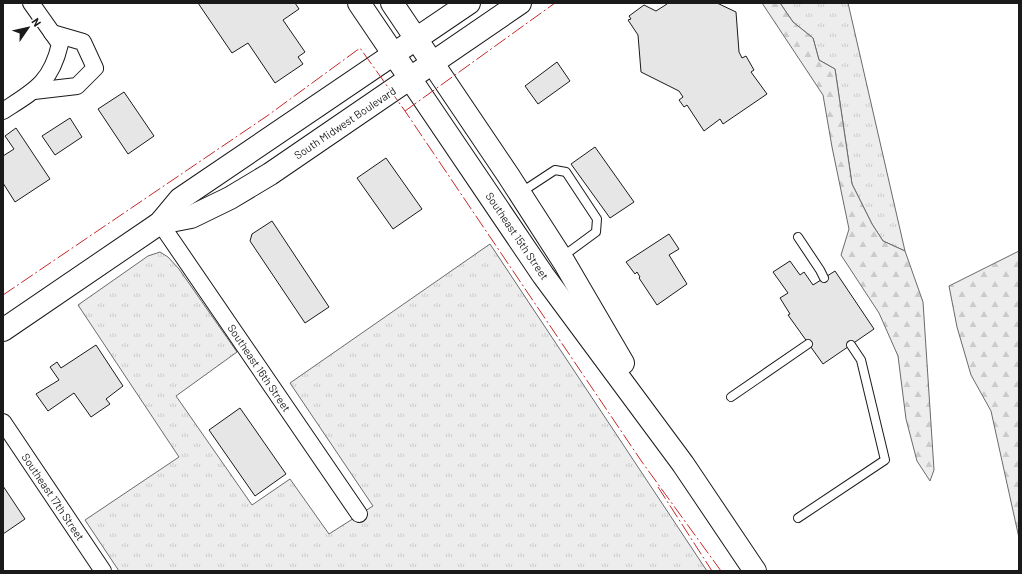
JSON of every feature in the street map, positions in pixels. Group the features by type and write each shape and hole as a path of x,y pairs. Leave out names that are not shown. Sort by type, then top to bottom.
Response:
{"main road":[{"name":"Southeast 15th Street","path":"359,3 543,275 683,464 755,571"},
{"name":"Southeast 15th Street","path":"392,3 561,257 683,464"},
{"name":"South Midwest Boulevard","path":"3,330 160,223 180,199 469,3"},
{"name":"South Midwest Boulevard","path":"160,223 191,216 230,198 270,174 520,3"}],"street":[{"path":"3,112 34,91 49,75 56,60 60,44 31,3"},
{"path":"34,91 77,86 95,68 83,42 52,33"},
{"name":"Southeast 16th Street","path":"160,223 359,514"},
{"name":"Southeast 17th Street","path":"3,422 103,571"}],"lane":[{"path":"520,194 555,170 566,172 597,219 596,232 561,257"},
{"path":"798,237 824,278"},
{"path":"731,397 808,344"},
{"path":"798,518 885,460 861,360 851,345"}],"green space":[{"path":"762,3 780,3 793,22 813,38 819,60 835,69 852,184 872,224 883,241 905,251 923,302 934,470 930,481 917,461 906,419 898,356 879,313 841,255 849,229 823,95"},
{"path":"780,3 848,3 905,251 883,241 872,224 852,184 835,69 819,60 813,38 793,22"},
{"path":"490,244 707,571 119,571 85,520 179,457 78,305 148,256 160,252 168,257 179,269 237,352 176,396 252,505 290,479 329,534 373,506 290,383"},
{"path":"1019,251 1019,538 991,411 971,375 957,327 949,286"}],"building":[{"path":"198,3 295,3 299,9 283,20 305,52 298,57 303,64 275,83 248,43 232,53"},
{"path":"666,3 717,3 736,12 739,52 742,58 746,56 754,70 751,72 767,94 723,124 720,119 704,131 687,105 684,107 679,100 683,97 679,91 641,72 638,35 628,20 631,19 629,16 644,5 656,11 667,4"},
{"path":"557,62 570,81 538,104 525,86"},
{"path":"124,92 154,136 128,154 98,109"},
{"path":"70,118 82,137 55,155 42,136"},
{"path":"16,128 50,179 15,202 3,183 3,156 14,149 5,136"},
{"path":"595,147 634,202 610,218 571,164"},
{"path":"386,158 422,209 393,229 357,178"},
{"path":"272,221 329,307 305,323 250,241 252,234"},
{"path":"669,234 679,249 669,255 687,284 657,305 639,278 640,277 637,272 635,274 626,262"},
{"path":"790,261 800,275 804,272 813,285 835,271 874,329 823,364 788,315 790,314 780,298 788,293 773,272"},
{"path":"96,345 123,386 106,399 110,404 91,417 74,393 48,411 36,394 59,380 50,367 57,362 61,368"},
{"path":"240,408 286,474 255,496 209,430"},
{"path":"3,486 25,519 3,534"}],"power":[{"path":"405,111 555,3"},
{"path":"3,295 267,116 360,48 405,111 642,462 721,571"},
{"path":"658,487 712,571"}]}
